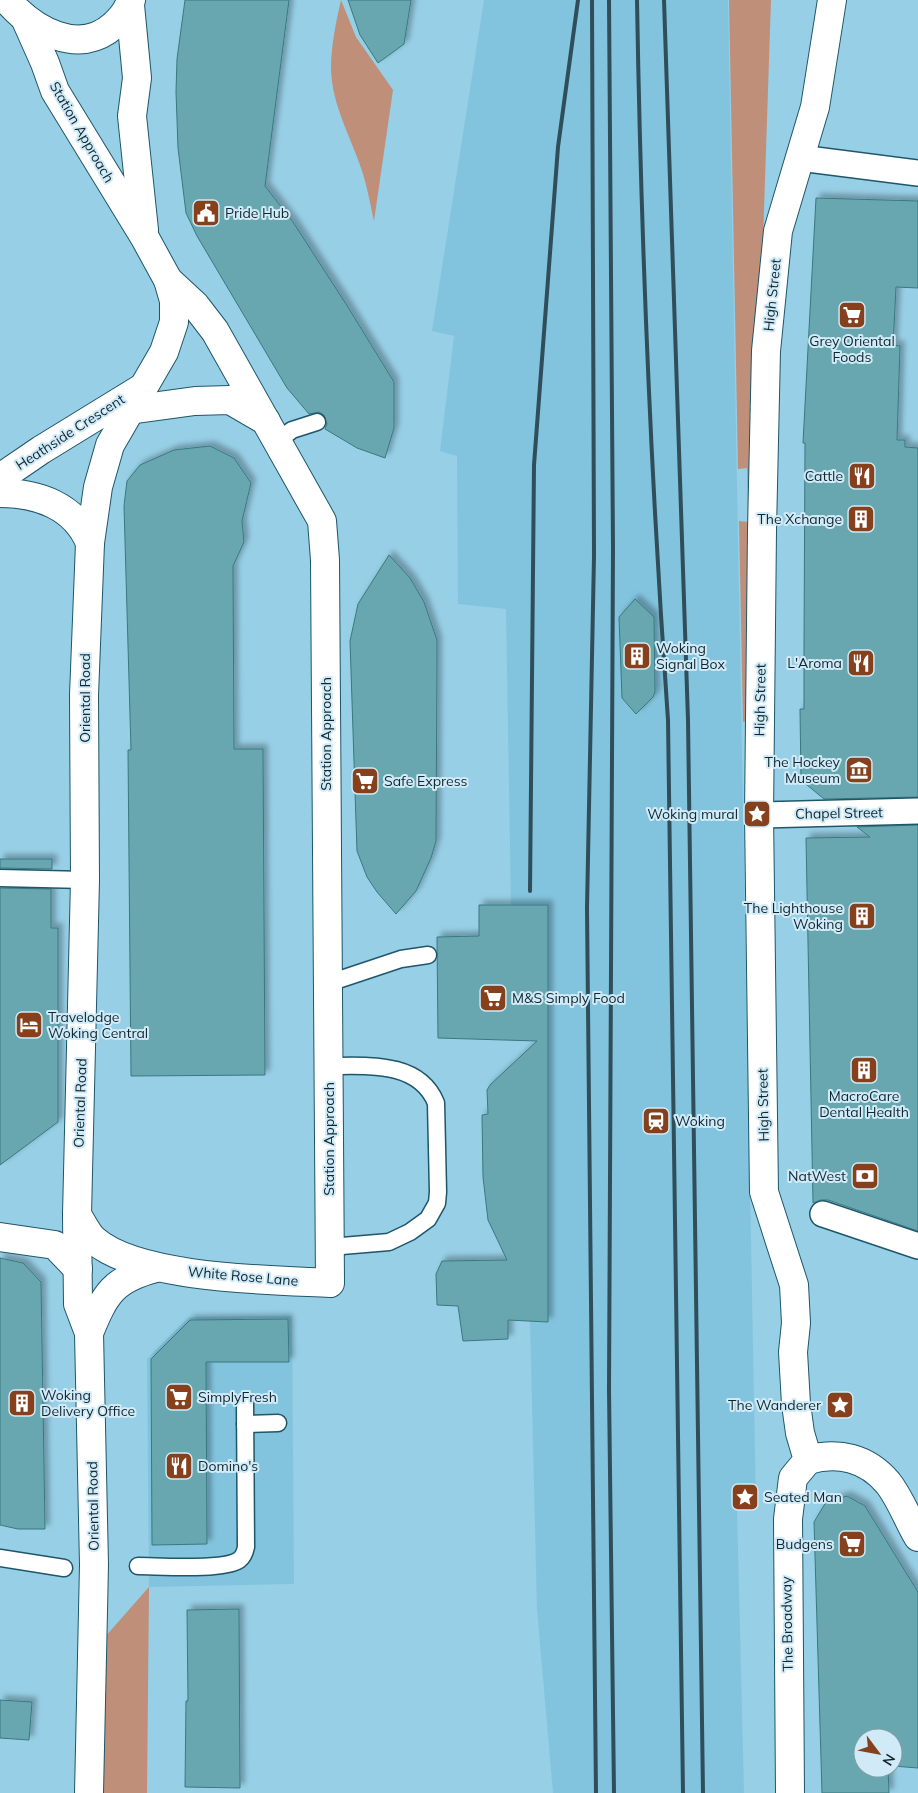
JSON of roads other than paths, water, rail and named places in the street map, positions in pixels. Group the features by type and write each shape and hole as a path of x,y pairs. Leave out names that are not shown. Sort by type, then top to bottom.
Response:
{"street":[{"name":"High Street","path":"808,1460 800,1433 796,1404 793,1352 796,1323 794,1285 764,1192 759,815 766,351 778,231 800,158 820,80 832,0"},
{"path":"16,9 44,31 80,40 96,38 109,30 122,19 130,3"},
{"name":"Station Approach","path":"130,3 137,78 132,116 145,238"},
{"name":"Station Approach","path":"16,9 45,62 55,91 145,238 168,280 195,305 215,331 322,521 324,540 329,983 330,1283"},
{"path":"800,158 918,173"},
{"name":"Oriental Road","path":"89,1793 94,1566 88,1333 78,1304 77,1215 85,880 84,686 90,543 98,487 110,445 157,366 171,336 174,322 174,302 168,280"},
{"path":"136,399 230,400 272,431"},
{"name":"Heathside Crescent","path":"0,478 41,450 136,399"},
{"name":"Heathside Crescent","path":"0,493 17,493 32,496 63,509 84,528 90,543"},
{"name":"Chapel Street","path":"759,815 918,811"},
{"path":"823,1214 918,1246"},
{"name":"White Rose Lane","path":"77,1215 94,1240 114,1251 156,1268 239,1278 330,1283"},
{"path":"0,1236 55,1245 78,1268"},
{"name":"White Rose Lane","path":"88,1333 99,1308 122,1280 133,1274 156,1268"},
{"path":"808,1460 834,1454 855,1460 873,1470 888,1483 918,1537"},
{"name":"The Broadway","path":"790,1793 788,1519 794,1478 808,1460"}],"lane":[{"path":"272,431 292,430 317,422"},
{"path":"0,878 85,880"},
{"path":"329,983 400,959 428,955"},
{"path":"329,1066 372,1066 410,1074 430,1090 436,1103 438,1192 437,1203 431,1215 410,1232 389,1242 330,1247"},
{"path":"138,1566 218,1566 240,1560 244,1554 246,1547 245,1403"},
{"path":"245,1424 278,1423"},
{"path":"0,1558 64,1568"}],"railway":[{"path":"530,891 534,465 558,147 578,0"},
{"path":"592,0 594,556 587,908 596,1793"},
{"path":"609,0 613,548 609,1390 614,1793"},
{"path":"637,0 648,360 668,720 683,1793"},
{"path":"664,0 688,720 703,1793"}],"place":[{"name":"Pride Hub","path":"206,213"},
{"name":"Grey Oriental Foods","path":"852,315"},
{"name":"Cattle","path":"862,476"},
{"name":"The Xchange","path":"861,519"},
{"name":"Woking Signal Box","path":"637,656"},
{"name":"L'Aroma","path":"861,663"},
{"name":"The Hockey Museum","path":"859,770"},
{"name":"Safe Express","path":"365,781"},
{"name":"Woking mural","path":"757,814"},
{"name":"The Lighthouse Woking","path":"862,916"},
{"name":"M&S Simply Food","path":"493,998"},
{"name":"Travelodge Woking Central","path":"29,1025"},
{"name":"MacroCare Dental Health","path":"864,1070"},
{"name":"Woking","path":"656,1121"},
{"name":"NatWest","path":"865,1176"},
{"name":"SimplyFresh","path":"179,1397"},
{"name":"Woking Delivery Office","path":"22,1403"},
{"name":"The Wanderer","path":"840,1405"},
{"name":"Domino's","path":"179,1466"},
{"name":"Seated Man","path":"745,1497"},
{"name":"Budgens","path":"852,1544"}]}
